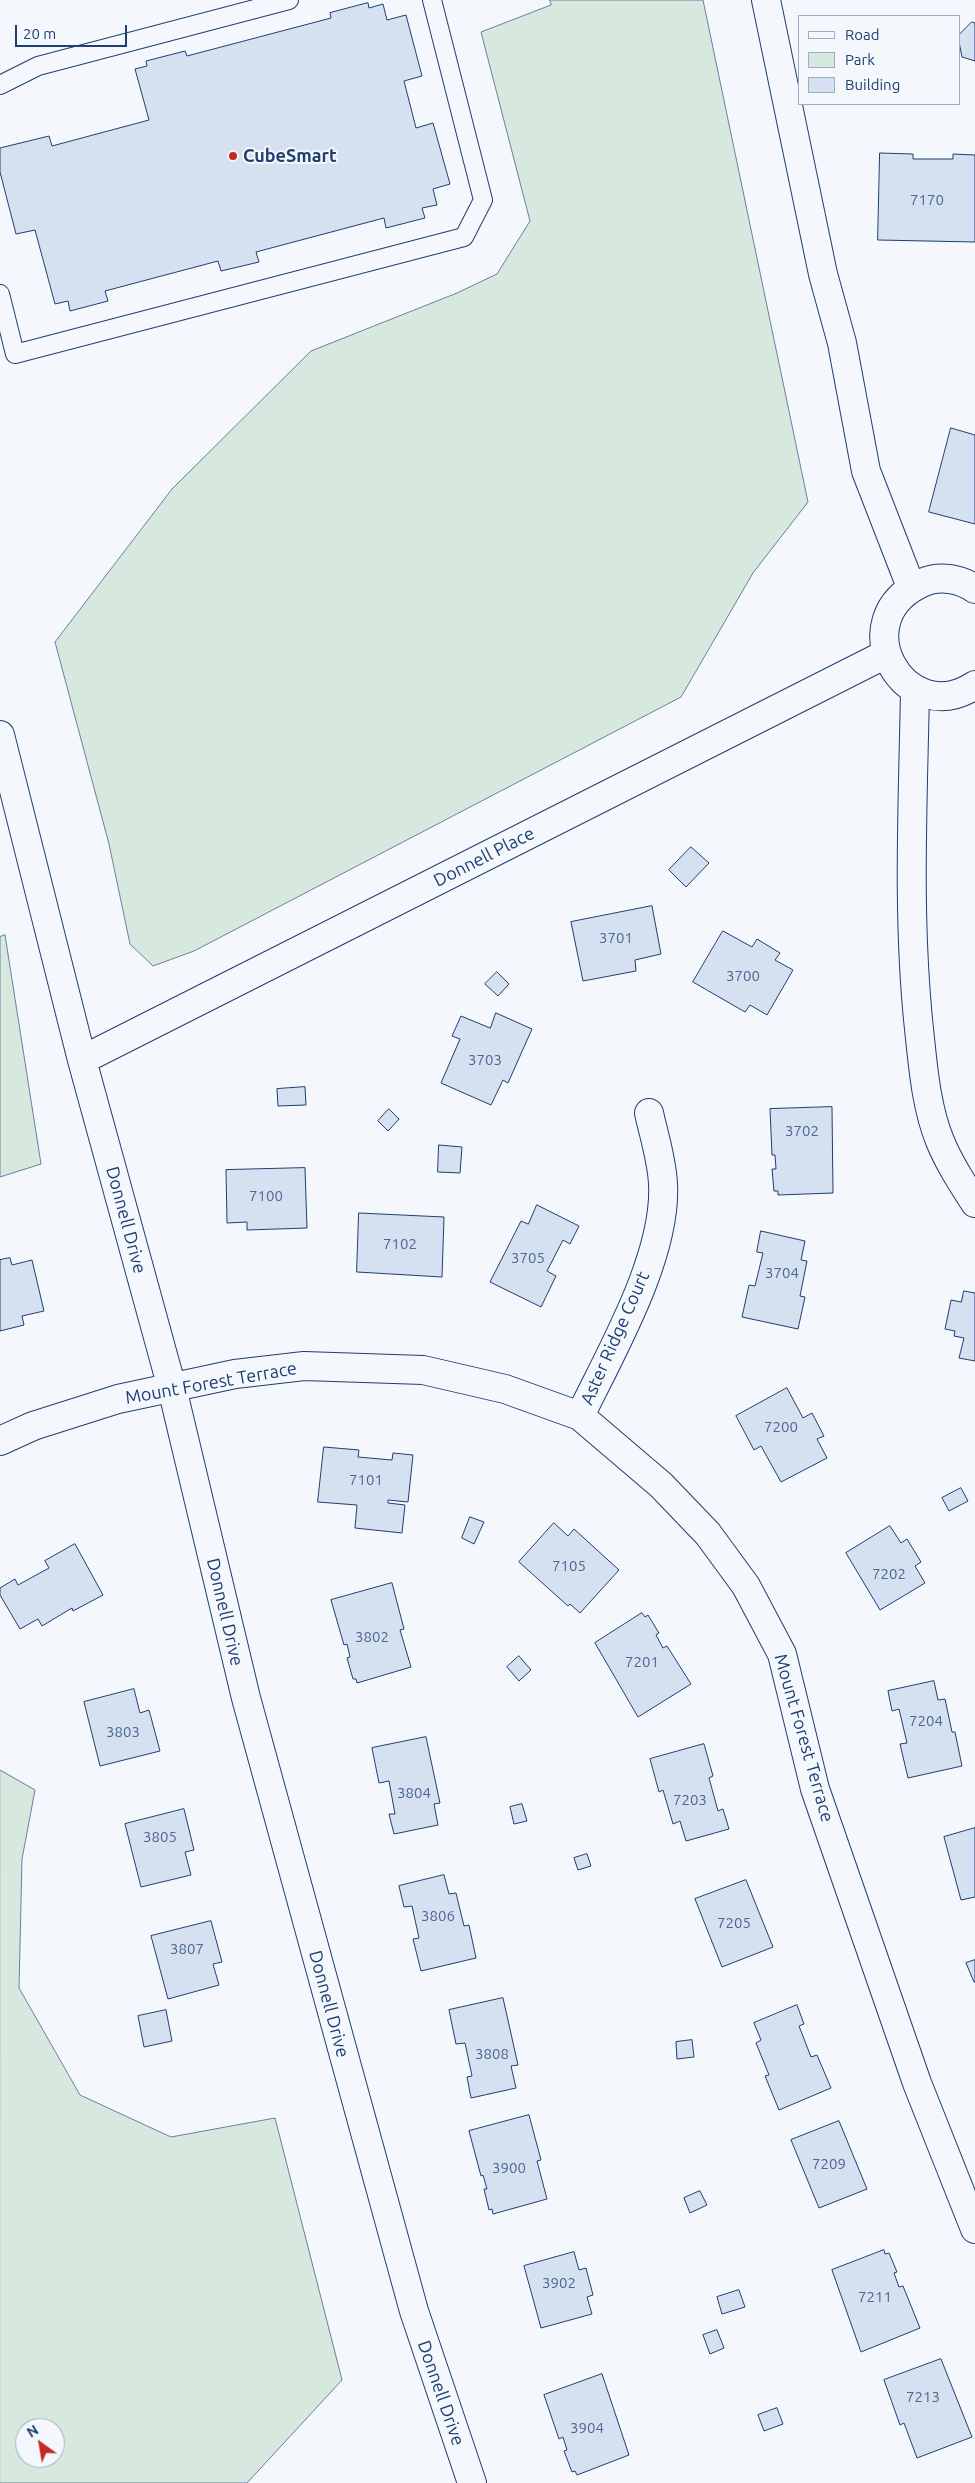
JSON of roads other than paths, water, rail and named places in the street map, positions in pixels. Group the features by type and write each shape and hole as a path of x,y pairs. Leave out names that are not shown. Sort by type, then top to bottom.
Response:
{"street":[{"path":"766,0 823,274 842,343 866,471 911,588"},
{"path":"975,589 969,584 950,579 930,579 911,588 896,600 887,616 883,635 886,654 892,669 915,690 932,696 950,696 967,691 975,686"},
{"name":"Donnell Place","path":"82,1060 886,654"},
{"path":"915,690 911,899 913,971 922,1057 929,1097 940,1140 957,1175 975,1203"},
{"name":"Donnell Drive","path":"0,735 82,1060 172,1388 246,1698 314,1952 414,2311 472,2483"},
{"name":"Aster Ridge Court","path":"580,1416 637,1297 659,1229 663,1184 648,1113"},
{"name":"Mount Forest Terrace","path":"0,1441 33,1426 118,1399 236,1374 304,1366 423,1370 505,1389 580,1416 661,1485 708,1534 746,1586 782,1654 818,1798 918,2083 975,2229"}],"lane":[{"path":"0,85 38,66 289,0"},
{"path":"0,294 15,354 464,237 483,200 432,0"}],"place":[{"name":"CubeSmart","path":"233,156"}]}
